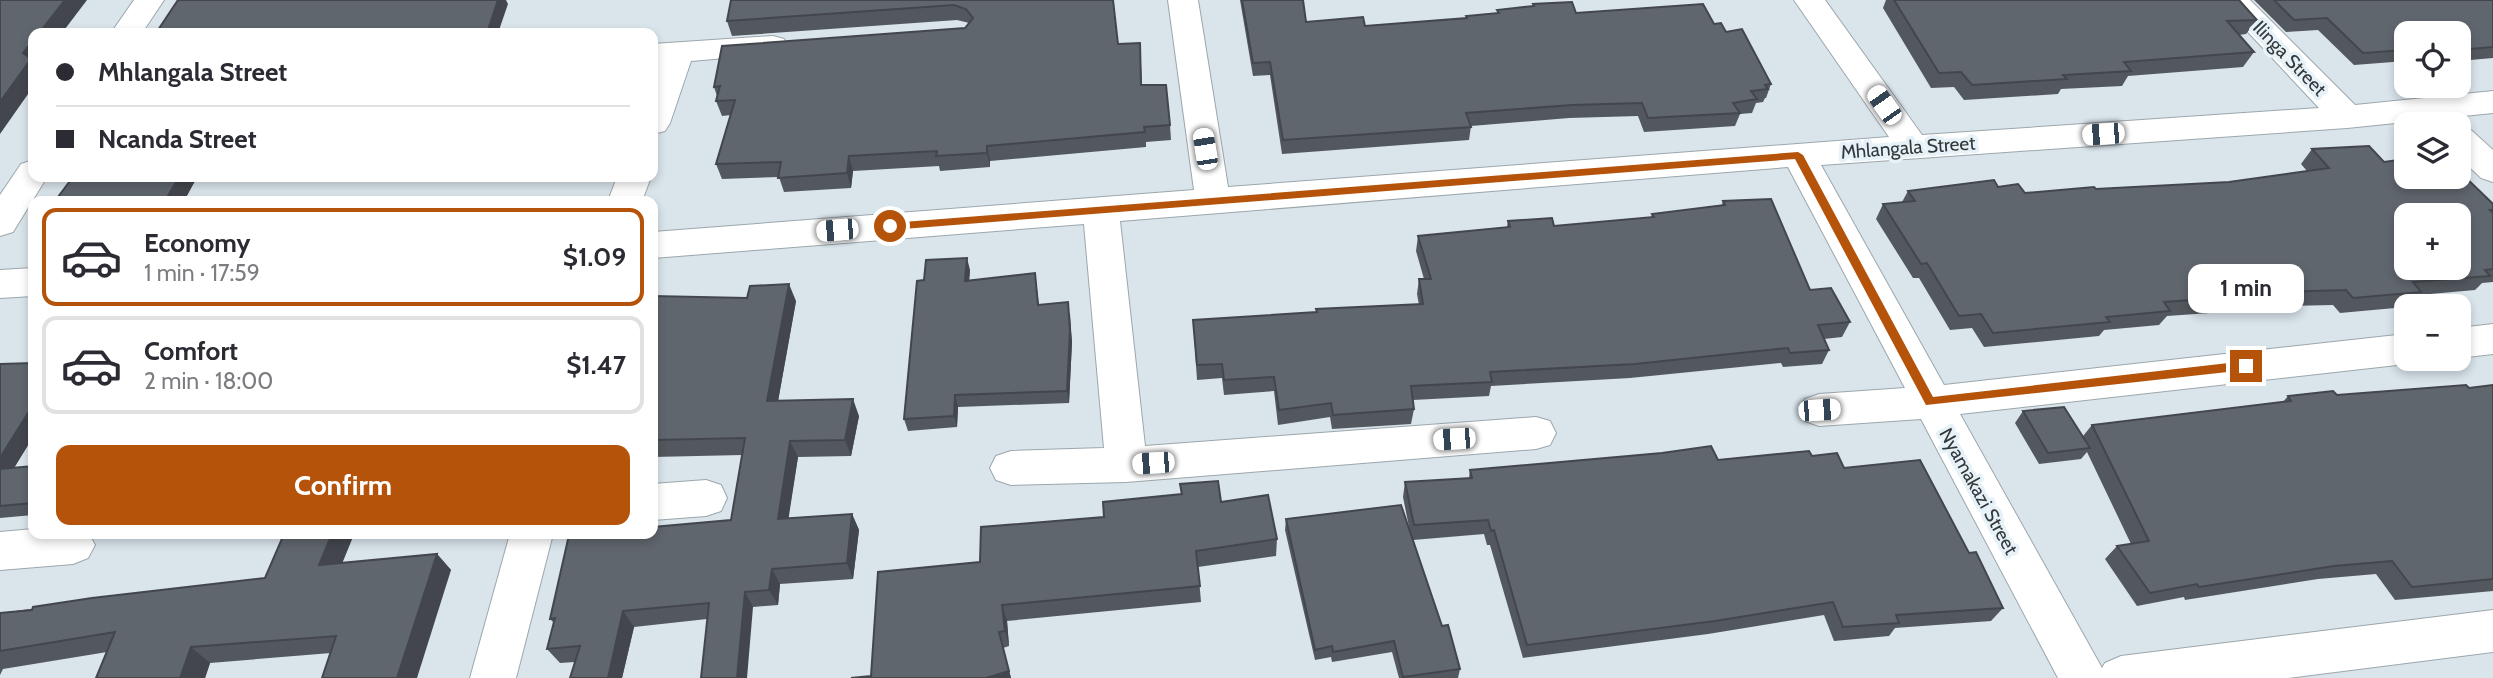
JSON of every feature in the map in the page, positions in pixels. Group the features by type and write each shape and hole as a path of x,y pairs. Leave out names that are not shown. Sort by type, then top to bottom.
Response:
{"street":[{"path":"129,28 149,0"},
{"path":"1183,0 1213,201"},
{"path":"1810,0 1913,147"},
{"name":"Ilinga Street","path":"2233,0 2347,117"},
{"path":"658,94 665,53 797,44"},
{"name":"Mhlangala Street","path":"2454,112 2493,102"},
{"name":"Mhlangala Street","path":"658,245 1798,155 2347,117 2394,117"},
{"path":"2471,149 2493,170"},
{"name":"Nyamakazi Street","path":"1798,155 1930,402 2083,678"},
{"path":"0,223 28,180"},
{"path":"1101,210 1125,465"},
{"path":"0,284 28,282"},
{"path":"2471,342 2493,339"},
{"path":"1819,410 1930,402 2394,350"},
{"path":"1011,468 1125,465 1536,433"},
{"path":"658,502 706,498"},
{"path":"493,678 530,539"},
{"path":"0,551 73,545"},
{"path":"2121,678 2493,631"}],"building":[{"path":"0,0 65,0 43,28 28,28 28,47 23,53 28,57 28,63 0,102"},
{"path":"178,0 498,0 489,28 159,28"},
{"path":"731,0 1113,0 1118,44 1140,43 1141,85 1166,85 1170,125 1144,127 1145,132 987,146 987,153 936,156 937,151 849,156 847,173 778,178 781,162 716,164 735,100 716,101 720,86 714,87 722,46 965,28 973,18 966,9 954,5 727,21"},
{"path":"1242,0 1303,0 1306,22 1363,17 1365,26 1467,18 1466,16 1499,13 1497,10 1534,6 1533,4 1572,2 1576,13 1703,4 1714,24 1721,23 1726,32 1742,29 1771,84 1765,85 1768,89 1751,91 1757,99 1733,103 1740,113 1648,118 1642,103 1572,105 1466,113 1471,127 1283,140 1270,62 1253,63"},
{"path":"1894,0 2239,0 2257,20 2227,21 2254,52 2124,62 2131,71 2063,75 2067,79 1972,85 1961,72 1939,73"},
{"path":"2274,0 2493,0 2493,47 2471,49 2471,21 2394,21 2394,51 2363,53 2327,18 2294,20"},
{"path":"2369,146 2384,162 2394,161 2394,189 2471,189 2471,183 2493,204 2493,210 2490,210 2493,213 2493,269 2485,270 2490,276 2471,277 2471,203 2394,203 2394,280 2439,280 2413,282 2421,292 2353,298 2346,290 2248,293 2250,296 2164,302 2170,311 2106,317 2110,322 1993,333 1981,314 1959,316 1927,263 1921,264 1883,204 1915,201 1908,191 1994,180 1998,187 2018,184 2025,193 2094,187 2229,182 2329,168 2312,149"},
{"path":"69,182 176,182 168,196 59,196"},
{"path":"1771,199 1810,290 1831,288 1850,322 1818,325 1829,350 1790,353 1788,348 1635,364 1490,372 1492,382 1411,386 1414,409 1333,415 1331,403 1279,410 1274,377 1224,380 1222,364 1197,365 1193,320 1317,312 1316,309 1423,304 1419,279 1431,279 1418,236 1510,227 1508,221 1552,218 1554,226 1654,217 1652,214 1725,205 1723,201"},
{"path":"967,258 965,281 1035,273 1038,305 1068,302 1070,330 1067,391 955,395 954,416 904,419 917,281 924,280 926,260"},
{"path":"789,284 767,401 853,399 845,440 790,441 778,519 852,514 847,563 772,569 769,590 745,592 737,678 701,678 709,603 623,611 608,678 570,678 580,646 547,649 555,618 550,619 568,539 658,539 658,527 731,520 745,438 658,440 658,296 747,298 750,286"},
{"path":"28,363 28,413 0,458 0,364"},
{"path":"2466,385 2469,388 2493,385 2493,579 2412,587 2392,561 2334,566 2199,587 2197,584 2150,593 2117,546 2149,541 2092,425 2291,401 2288,396 2333,391 2337,395"},
{"path":"2064,407 2090,448 2048,453 2023,411"},
{"path":"1711,446 1718,460 1809,451 1812,456 1837,453 1844,468 1920,460 1969,553 1976,552 2003,608 1896,615 1899,623 1843,627 1833,602 1715,621 1527,645 1494,530 1491,531 1488,520 1414,525 1405,482 1472,478 1470,470 1662,453"},
{"path":"28,466 28,503 0,506 0,469"},
{"path":"1218,481 1221,502 1268,495 1277,539 1196,551 1200,586 1002,605 1005,631 999,632 1009,671 986,678 851,678 871,676 878,572 980,562 981,527 1104,517 1103,502 1182,494 1180,484"},
{"path":"1401,505 1442,626 1448,625 1460,669 1403,677 1394,641 1333,652 1332,646 1315,650 1286,519"},
{"path":"282,539 330,539 319,565 437,554 397,678 322,678 336,636 191,647 180,678 96,678 115,632 0,651 0,613 32,610 33,607 92,598 265,578"}],"route":[{"path":"890,226 1798,155 1930,402 2246,366"}]}
